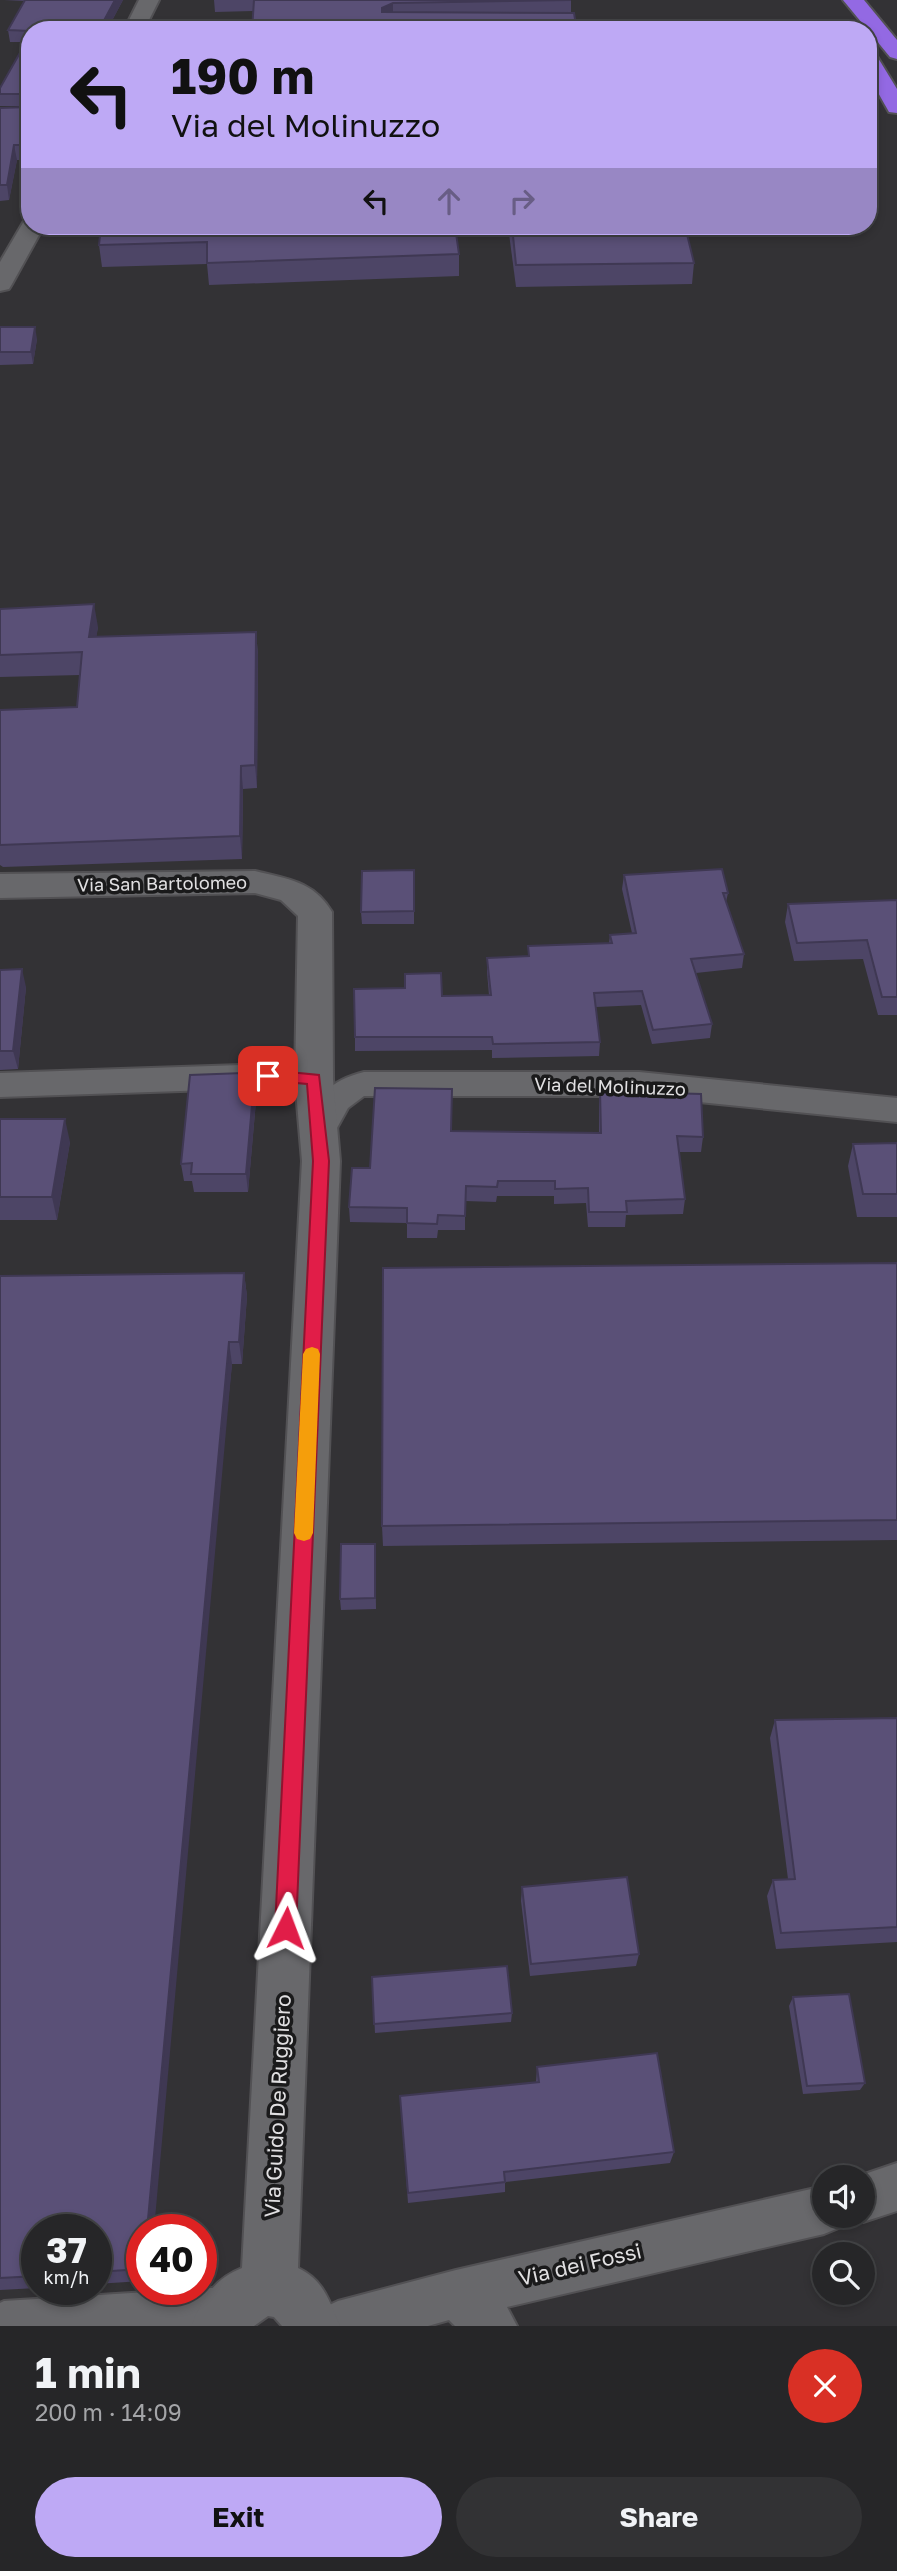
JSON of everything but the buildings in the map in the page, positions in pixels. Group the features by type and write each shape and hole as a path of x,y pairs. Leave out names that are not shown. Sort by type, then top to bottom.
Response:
{"highway":[{"path":"853,0 871,21"},
{"path":"877,28 897,52"},
{"path":"877,73 897,107"}],"street":[{"path":"138,21 149,0"},
{"path":"0,284 27,235"},
{"name":"Via San Bartolomeo","path":"0,886 254,882 293,892 315,912 314,1079"},
{"path":"0,1085 268,1076 314,1079"},
{"name":"Via Guido De Ruggiero","path":"239,2308 321,1161 314,1079"},
{"name":"Via del Molinuzzo","path":"320,1128 328,1110 344,1091 364,1084 639,1084 897,1110"},
{"path":"875,2194 897,2187"},
{"name":"Via dei Fossi","path":"338,2326 456,2294 812,2213"},
{"path":"456,2294 492,2326"},
{"path":"4,2326 239,2308 293,2296 308,2315 311,2326"}],"slow traffic":[{"path":"304,1533 312,1354"}],"route":[{"path":"268,1076 314,1079 321,1161 286,1928"}]}
